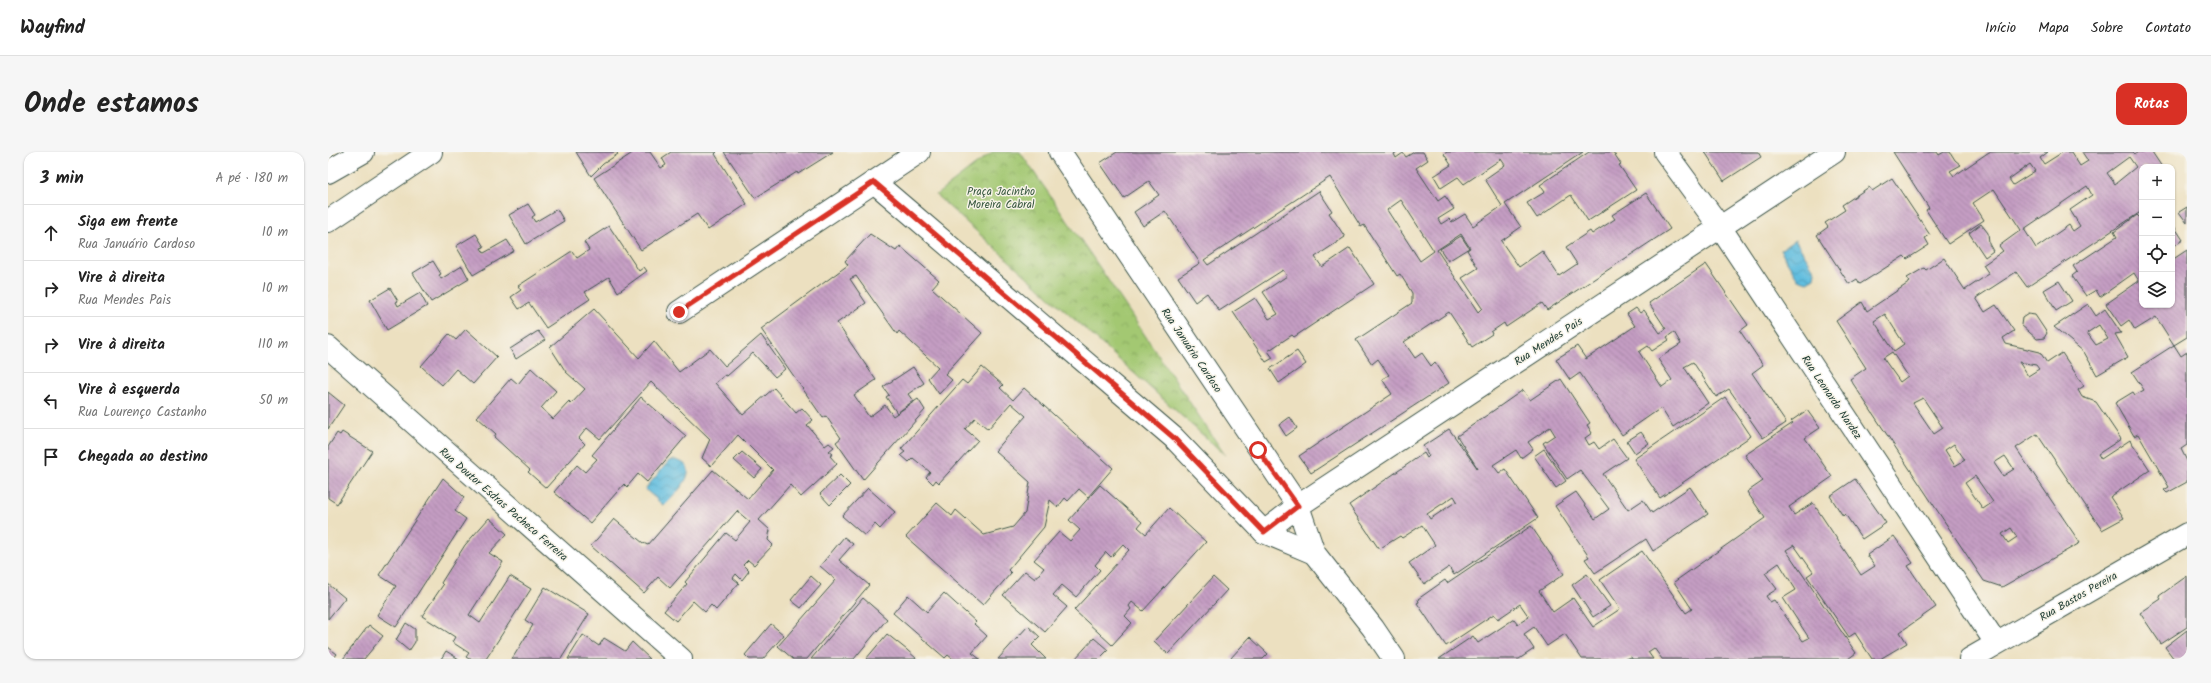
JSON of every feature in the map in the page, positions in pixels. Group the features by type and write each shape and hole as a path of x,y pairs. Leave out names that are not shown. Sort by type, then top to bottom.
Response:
{"main road":[{"path":"328,172 362,152"},
{"path":"328,221 431,152"},
{"path":"679,312 919,152"},
{"name":"Rua Januário Cardoso","path":"1060,152 1298,506 1314,553 1373,628 1394,659"},
{"name":"Rua Leonardo Nardez","path":"1665,152 1720,227 1996,644"},
{"name":"Rua Mendes Pais","path":"1264,532 1298,506 1834,152"},
{"path":"874,182 1174,438 1264,532"},
{"name":"Rua Doutor Esdras Pacheco Ferreira","path":"328,348 681,659"},
{"name":"Rua Januário Cardoso","path":"1264,532 1314,553"},
{"name":"Rua Bastos Pereira","path":"1970,659 2187,534"}],"green space":[{"name":"Praça Jacintho Moreira Cabral","path":"992,152 1020,152 1098,265 1225,455 936,195"}],"water":[{"path":"1795,240 1815,271 1814,278 1807,282 1798,279 1780,250"},
{"path":"675,460 684,464 688,469 688,475 685,482 664,506 645,489 669,461"}],"building":[{"path":"576,152 616,152 618,154 603,164 591,176"},
{"path":"634,152 650,152 661,168 666,165 662,158 671,152 717,152 715,154 747,204 708,230 697,214 641,250 594,178"},
{"path":"724,152 833,152 755,198"},
{"path":"1117,152 1397,152 1394,154 1396,158 1403,153 1406,157 1414,152 1423,152 1428,160 1416,168 1438,201 1445,196 1454,209 1438,219 1441,224 1449,219 1452,222 1465,214 1473,226 1502,206 1485,179 1505,165 1501,159 1464,184 1458,177 1441,188 1434,176 1451,165 1444,154 1447,152 1583,152 1505,204 1521,227 1501,241 1519,267 1542,251 1559,276 1577,264 1566,247 1590,231 1592,234 1615,219 1612,215 1646,193 1670,229 1547,310 1542,303 1506,327 1504,323 1491,332 1492,334 1472,347 1449,312 1404,342 1415,358 1422,353 1431,366 1435,362 1449,383 1311,473 1299,456 1392,394 1382,379 1389,375 1378,359 1372,364 1356,340 1412,303 1412,293 1400,274 1397,276 1364,225 1361,227 1330,177 1204,260 1208,265 1319,191 1332,211 1329,213 1345,237 1315,257 1322,267 1350,248 1374,284 1294,337 1292,335 1268,351 1273,358 1266,362 1233,312 1255,298 1269,319 1278,314 1263,292 1287,276 1283,270 1219,311 1207,293 1195,302 1178,277 1200,263 1165,211 1143,226 1134,212 1159,195 1149,181 1124,198 1100,163","holes":["1401,200 1434,251 1420,261 1387,210","1461,234 1470,248 1467,250 1478,268 1462,278 1482,308 1478,312 1437,250"]},
{"path":"1589,152 1613,152 1621,164 1619,165 1636,190 1588,221 1571,195 1537,218 1527,203 1545,192 1540,185"},
{"path":"1705,152 1758,152 1761,157 1724,181"},
{"path":"1893,152 1937,152 1939,155 1944,152 1950,152 1955,160 1961,165 1950,171 1954,176 1989,152 2048,152 2040,158 2044,164 2063,152 2071,152 2080,166 2088,161 2082,152 2133,152 2135,154 2138,152 2152,152 2160,164 2139,164 2139,213 2027,287 2016,272 1976,298 1985,312 1996,305 2014,331 2003,338 2006,344 2040,352 2047,363 2062,353 2084,386 2078,390 2082,397 2096,402 2121,439 2098,454 2101,459 2130,440 2150,470 2110,497 2124,518 2102,530 2037,434 2016,448 2080,543 2002,587 1984,581 1850,379 1866,368 1836,321 1862,302 1867,311 1910,282 1907,278 1924,268 1926,270 1944,258 1965,290 1989,274 1983,265 2003,251 1999,246 2021,230 1994,189 1973,203 1984,220 1948,244 1926,210 1929,208","holes":["2129,157 2136,167 2115,184 2107,173","2030,164 2035,171 2013,185 2009,179","2087,186 2092,195 2070,210 2080,226 2073,231 2069,225 2036,248 2024,229","1885,314 1904,344 1894,351 1874,321","1892,352 1908,376 1900,382 1883,358","2019,362 2036,365 2039,369 2028,376","1923,398 1943,428 1934,434 1913,403","1954,444 1965,460 1955,466 1945,450","2005,456 2014,469 2003,476 1994,463","1975,476 1993,502 1983,509 1965,483","2011,528 2017,537 2008,543 2002,534"]},
{"path":"1892,178 1930,235 1925,238 1929,245 1907,259 1904,256 1860,284 1857,279 1849,284 1817,235 1828,227 1825,223 1845,210 1842,205 1869,187 1872,191"},
{"path":"528,204 535,215 532,217 535,222 557,209 564,221 526,244 509,215"},
{"path":"2187,207 2187,223 2179,212"},
{"path":"2137,215 2139,217 2139,281 2134,273 2100,297 2096,290 2086,296 2072,276 2077,272 2073,266 2117,237 2114,232"},
{"path":"1981,224 1988,233 1989,244 1993,251 1985,257 1969,233"},
{"path":"609,226 639,271 644,267 647,271 618,292 609,277 585,292 590,299 546,328 529,303 519,309 511,297 521,290 518,286 572,251 577,258 589,250 584,242"},
{"path":"2175,228 2183,240 2175,245"},
{"path":"476,234 484,247 481,248 484,253 507,240 514,251 473,275 456,246"},
{"path":"870,234 896,251 900,246 939,280 932,288 982,333 945,374 952,380 939,394 928,378 938,367 899,331 897,334 856,276 850,279 866,303 837,323 876,380 854,395 869,417 885,405 893,416 918,399 925,410 863,480 836,442 841,438 826,416 823,418 761,329 848,265 845,261"},
{"path":"1461,236 1469,248 1448,261 1440,249"},
{"path":"2187,250 2187,337 2174,345 2156,317 2135,330 2129,320 2121,326 2106,304 2139,281 2139,308 2175,308 2175,258"},
{"path":"433,261 441,274 439,275 441,279 462,266 469,279 431,302 413,273"},
{"path":"1706,264 1748,325 1740,331 1763,365 1752,373 1786,423 1763,438 1729,389 1716,397 1693,362 1684,367 1708,403 1673,427 1661,408 1622,435 1580,373 1570,380 1556,359 1577,346 1586,359 1635,326 1627,314 1636,308 1640,313 1644,310 1660,333 1666,329 1649,303","holes":["1674,332 1681,344 1658,359 1672,380 1662,387 1639,352 1648,346 1652,351 1669,340 1667,337"]},
{"path":"2059,281 2072,301 2056,311 2044,290"},
{"path":"390,288 398,301 396,302 398,306 420,293 427,306 387,330 370,300"},
{"path":"2088,304 2096,316 2105,309 2121,333 2115,334 2128,357 2097,375 2084,352 2054,327","holes":["2099,325 2108,339 2096,345 2087,333"]},
{"path":"594,309 639,358 654,341 679,372 710,349 725,366 761,335 785,369 775,377 753,353 727,376 725,375 715,383 743,415 774,388 796,413 802,408 813,420 807,425 825,446 829,443 834,447 829,451 833,454 830,456 837,464 801,497 790,485 759,520 770,530 768,540 773,545 754,565 748,560 743,565 749,571 742,580 736,574 733,578 739,583 716,610 711,605 705,612 693,601 676,621 664,611 687,584 685,582 726,533 735,540 750,522 737,511 670,588 658,577 644,593 591,546 614,519 643,543 648,545 713,470 748,499 773,470 738,435 711,466 702,458 710,439 651,382 600,439 587,428 579,438 585,444 546,488 528,472 530,470 494,437 496,434 477,417 511,378 518,384 531,368 556,391 541,408 553,419 569,402 571,404 585,389 566,372 550,347"},
{"path":"2028,314 2035,315 2047,333 2044,338 2037,339 2021,325 2022,318"},
{"path":"466,329 497,357 473,384 456,369 442,385 421,366 449,334 456,340"},
{"path":"538,331 545,340 516,359 510,349"},
{"path":"2174,345 2181,356 2187,352 2187,445 2181,449 2187,461 2187,482 2167,493 2164,490 2169,487 2138,434 2134,436 2115,403 2133,392 2135,395 2144,390 2132,372"},
{"path":"1297,351 1306,364 1279,383 1270,369"},
{"path":"913,367 924,383 908,394 913,401 897,413 886,397 889,395 883,387"},
{"path":"982,367 1003,385 1000,388 1013,400 1024,388 1113,468 1088,497 1079,489 1068,501 1065,498 1058,507 1050,500 1044,527 1008,570 1011,573 983,605 906,537 937,503 952,516 956,510 984,535 1013,527 1025,513 1030,482 995,451 1026,416 1011,403 988,429 975,418 965,429 978,440 939,483 936,480 933,484 926,477 930,472 913,458 909,462 901,455 905,452 901,449 962,380 967,384"},
{"path":"1561,379 1590,423 1587,425 1592,433 1585,438 1589,445 1594,442 1599,449 1613,439 1627,458 1603,474 1628,510 1643,500 1652,513 1690,487 1708,514 1653,551 1646,539 1595,573 1585,559 1589,557 1555,506 1576,492 1595,519 1609,509 1580,470 1567,479 1543,443 1555,435 1550,427 1528,442 1533,449 1521,458 1516,450 1493,465 1499,473 1505,469 1538,518 1454,575 1449,567 1424,584 1409,563 1435,545 1422,525 1402,538 1400,536 1379,549 1349,505 1424,453 1427,458 1429,456 1423,446 1449,429 1478,469 1457,436 1523,390 1530,400","holes":["1454,496 1457,501 1430,519 1427,514"]},
{"path":"328,392 344,405 328,429"},
{"path":"641,397 686,436 647,482 638,474 627,487 624,484 590,523 554,492 577,465 585,472 597,459 592,455"},
{"path":"1725,397 1751,436 1660,498 1634,459"},
{"path":"1807,410 1820,428 1805,438 1832,477 1789,507 1794,515 1813,503 1861,575 1875,566 1867,555 1894,536 1913,563 1908,566 1936,607 1900,632 1907,643 1880,659 1872,659 1855,633 1849,637 1807,576 1813,572 1794,545 1786,550 1856,653 1848,659 1662,659 1654,648 1648,652 1653,659 1632,659 1631,657 1626,659 1582,659 1565,634 1547,646 1534,627 1524,634 1534,649 1519,659 1439,659 1473,636 1478,643 1514,619 1518,624 1529,617 1520,604 1498,619 1494,614 1446,646 1417,603 1419,602 1418,599 1445,580 1447,583 1531,526 1564,574 1539,591 1553,612 1573,598 1593,627 1620,609 1600,580 1642,551 1686,613 1692,609 1674,582 1765,518 1747,492 1763,481 1745,455 1793,423 1791,421","holes":["1779,563 1796,590 1783,598 1809,638 1803,641 1774,600 1770,602 1766,596 1777,589 1765,573"]},
{"path":"1290,417 1297,428 1286,436 1279,425"},
{"path":"342,432 372,451 337,504 328,498 328,447 337,433 340,435"},
{"path":"1641,432 1649,443 1635,453 1627,441"},
{"path":"1544,449 1566,481 1556,488 1534,456"},
{"path":"742,452 762,469 754,478 734,460"},
{"path":"840,475 850,485 830,505 820,494"},
{"path":"443,478 464,497 455,511 466,519 396,627 377,615 396,586 379,575"},
{"path":"1855,479 1886,523 1862,539 1845,514 1843,516 1830,496"},
{"path":"1100,485 1142,522 1138,527 1146,534 1169,508 1206,542 1143,611 1132,602 1129,606 1131,609 1125,616 1132,623 1112,645 1074,610 1129,550 1123,544 1111,557 1106,552 1095,565 1100,570 1076,597 1062,585 1053,595 1067,607 1045,632 1003,595 1025,571 1035,579 1044,568 1034,560 1059,532 1070,541 1080,530 1069,520"},
{"path":"868,488 895,512 880,529 875,524 865,536 842,516"},
{"path":"489,518 507,534 489,553 503,562 469,615 480,623 510,576 531,589 486,659 469,659 466,657 469,653 452,642 455,637 422,616 443,585 441,583 465,545"},
{"path":"844,537 853,544 839,560 869,585 807,659 793,659 778,646 836,580 820,566"},
{"path":"1587,574 1610,606 1593,617 1572,585"},
{"path":"811,576 821,585 801,608 791,600"},
{"path":"2187,576 2187,627 2161,644 2140,613 2161,599 2159,596"},
{"path":"1213,577 1227,590 1168,654 1154,641"},
{"path":"328,584 345,598 328,619"},
{"path":"545,587 589,614 561,659 512,659 533,625 525,620"},
{"path":"944,593 976,622 974,624 987,636 972,653 980,659 953,659 948,655 945,658 893,613 908,595 927,612"},
{"path":"863,598 887,619 854,659 811,659"},
{"path":"406,623 415,629 415,642 409,651 396,640"},
{"path":"771,624 784,635 763,659 749,659 745,655"},
{"path":"369,625 383,636 364,659 343,659"},
{"path":"1028,626 1040,637 1032,645 1046,659 998,659"},
{"path":"2187,630 2187,659 2174,659 2165,647"},
{"path":"887,634 907,650 917,659 866,659"},
{"path":"583,635 599,646 604,638 625,651 632,642 650,659 568,659"},
{"path":"1250,637 1268,654 1263,659 1230,659"},
{"path":"1094,638 1108,650 1099,659 1075,659"},
{"path":"328,647 337,654 333,659 328,659"},
{"path":"446,651 459,659 441,659"}],"route":[{"path":"679,312 874,182 1174,438 1264,532 1298,506 1258,450"}]}
